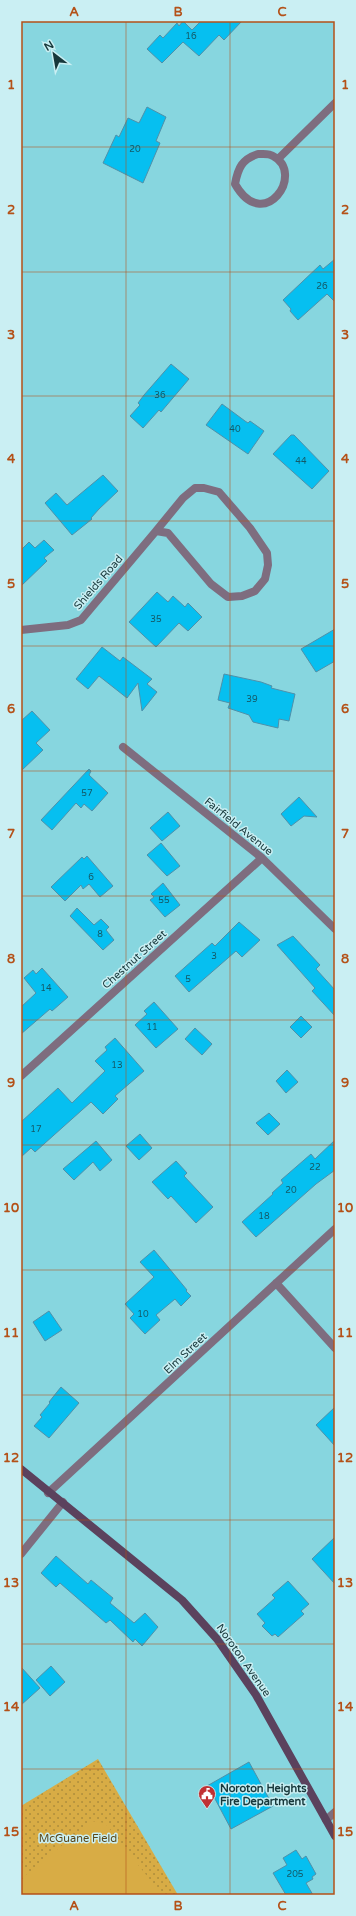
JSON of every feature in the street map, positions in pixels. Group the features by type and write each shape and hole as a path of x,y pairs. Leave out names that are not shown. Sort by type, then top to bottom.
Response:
{"main road":[{"name":"Noroton Avenue","path":"21,1469 48,1493 63,1502 182,1600 217,1639 256,1695 335,1836"}],"street":[{"path":"278,159 335,103"},
{"path":"258,154 272,155 278,159 284,170 284,188 278,196 270,203 259,203 250,201 241,195 234,184 242,163 250,156 258,154"},
{"name":"Shields Road","path":"21,630 68,624 81,620 183,498 195,488 204,488 219,492 250,528 266,553 268,565 265,579 255,591 242,596 228,597 211,584 168,533 156,531"},
{"name":"Fairfield Avenue","path":"123,747 262,858 335,929"},
{"name":"Chestnut Street","path":"21,1076 262,858"},
{"name":"Elm Street","path":"48,1493 335,1229"},
{"path":"276,1283 335,1348"},
{"path":"21,1554 63,1502"},
{"path":"326,1820 335,1812"}],"green space":[{"name":"McGuane Field","path":"98,1759 178,1895 21,1895 21,1806"},
{"path":"91,1821 105,1823 162,1895 21,1895 21,1880"},
{"path":"22,1864 30,1872 21,1879 21,1865"}],"building":[{"path":"183,21 192,30 201,21 242,21 224,40 219,35 199,56 183,42 162,63 147,49 160,35 163,38 177,23 179,26"},
{"path":"147,107 166,117 156,141 160,143 143,183 103,163 116,135 119,137 128,118 139,123"},
{"path":"335,259 335,302 327,294 298,320 283,300 320,265 323,269"},
{"path":"171,364 189,379 161,412 159,410 143,428 130,416 140,405 138,403 144,395"},
{"path":"222,404 248,423 250,421 264,431 248,454 206,425"},
{"path":"291,435 294,435 329,471 312,489 273,454"},
{"path":"103,475 118,491 99,509 91,518 92,519 72,535 45,503 56,493 67,505"},
{"path":"44,540 54,550 44,558 47,561 21,586 21,550 29,542 35,548"},
{"path":"157,592 168,602 173,596 185,607 188,603 202,617 188,631 179,623 156,647 129,622"},
{"path":"335,629 335,661 316,672 301,649"},
{"path":"102,647 120,661 123,657 152,679 147,684 157,692 142,711 138,683 127,698 99,676 88,689 76,679"},
{"path":"224,674 261,682 272,686 271,688 295,694 289,721 279,719 278,728 253,722 249,715 228,708 230,703 218,700"},
{"path":"32,711 50,730 36,743 43,750 21,771 21,721"},
{"path":"89,769 91,771 89,775 108,793 92,811 84,804 81,808 76,803 52,830 41,820"},
{"path":"299,797 317,817 304,816 291,826 281,814"},
{"path":"168,812 180,826 162,841 150,828"},
{"path":"161,843 180,866 167,876 147,855"},
{"path":"87,856 113,886 100,897 89,884 83,889 81,885 65,901 51,887 82,857 84,859"},
{"path":"163,883 180,905 165,917 150,900 154,897 151,894"},
{"path":"77,908 94,925 101,919 109,927 106,930 114,940 103,950 70,916"},
{"path":"239,922 260,940 242,957 236,951 189,992 175,976 212,943 215,946"},
{"path":"293,936 320,965 316,969 335,990 335,1016 312,991 315,988 277,945"},
{"path":"42,968 68,997 52,1011 50,1009 21,1034 21,1007 36,993 24,978 33,970 36,974"},
{"path":"154,1002 178,1029 156,1048 135,1025 147,1014 144,1011"},
{"path":"301,1016 312,1027 301,1038 290,1027"},
{"path":"195,1028 212,1044 202,1055 185,1039"},
{"path":"115,1038 144,1071 115,1096 118,1099 103,1114 91,1102 35,1152 31,1148 21,1157 21,1122 58,1088 72,1103 105,1071 95,1061 107,1050 105,1047"},
{"path":"287,1070 298,1082 286,1093 276,1081"},
{"path":"269,1113 280,1124 268,1135 256,1123"},
{"path":"140,1134 152,1148 139,1160 126,1146"},
{"path":"335,1140 335,1170 316,1184 256,1237 242,1222 273,1194 272,1193 283,1183 281,1180 311,1154 315,1159"},
{"path":"96,1141 112,1160 100,1171 93,1162 74,1180 63,1169"},
{"path":"176,1161 187,1173 184,1176 213,1207 196,1223 171,1196 168,1199 152,1182"},
{"path":"154,1250 191,1296 181,1306 175,1299 156,1315 160,1320 145,1334 130,1318 134,1314 125,1304 154,1277 140,1262"},
{"path":"49,1311 62,1330 45,1341 33,1322"},
{"path":"61,1387 79,1403 49,1438 34,1426 42,1417 40,1415"},
{"path":"335,1407 335,1446 316,1425"},
{"path":"335,1537 335,1584 312,1559"},
{"path":"56,1556 88,1584 91,1580 113,1598 110,1603 134,1623 145,1613 158,1627 142,1646 135,1639 133,1642 110,1620 106,1623 60,1583 56,1587 41,1573"},
{"path":"288,1581 309,1604 301,1611 304,1614 278,1637 275,1634 272,1636 262,1626 265,1623 257,1614 275,1598 272,1595"},
{"path":"51,1666 65,1682 50,1696 36,1680"},
{"path":"21,1667 40,1688 21,1705"},
{"path":"249,1762 273,1806 231,1829 214,1797 206,1802 200,1790"},
{"path":"296,1850 302,1859 306,1856 316,1874 312,1877 313,1879 306,1883 313,1895 286,1895 273,1873 287,1865 283,1858"}],"place":[{"name":"Noroton Heights Fire Department","path":"207,1809"}]}
